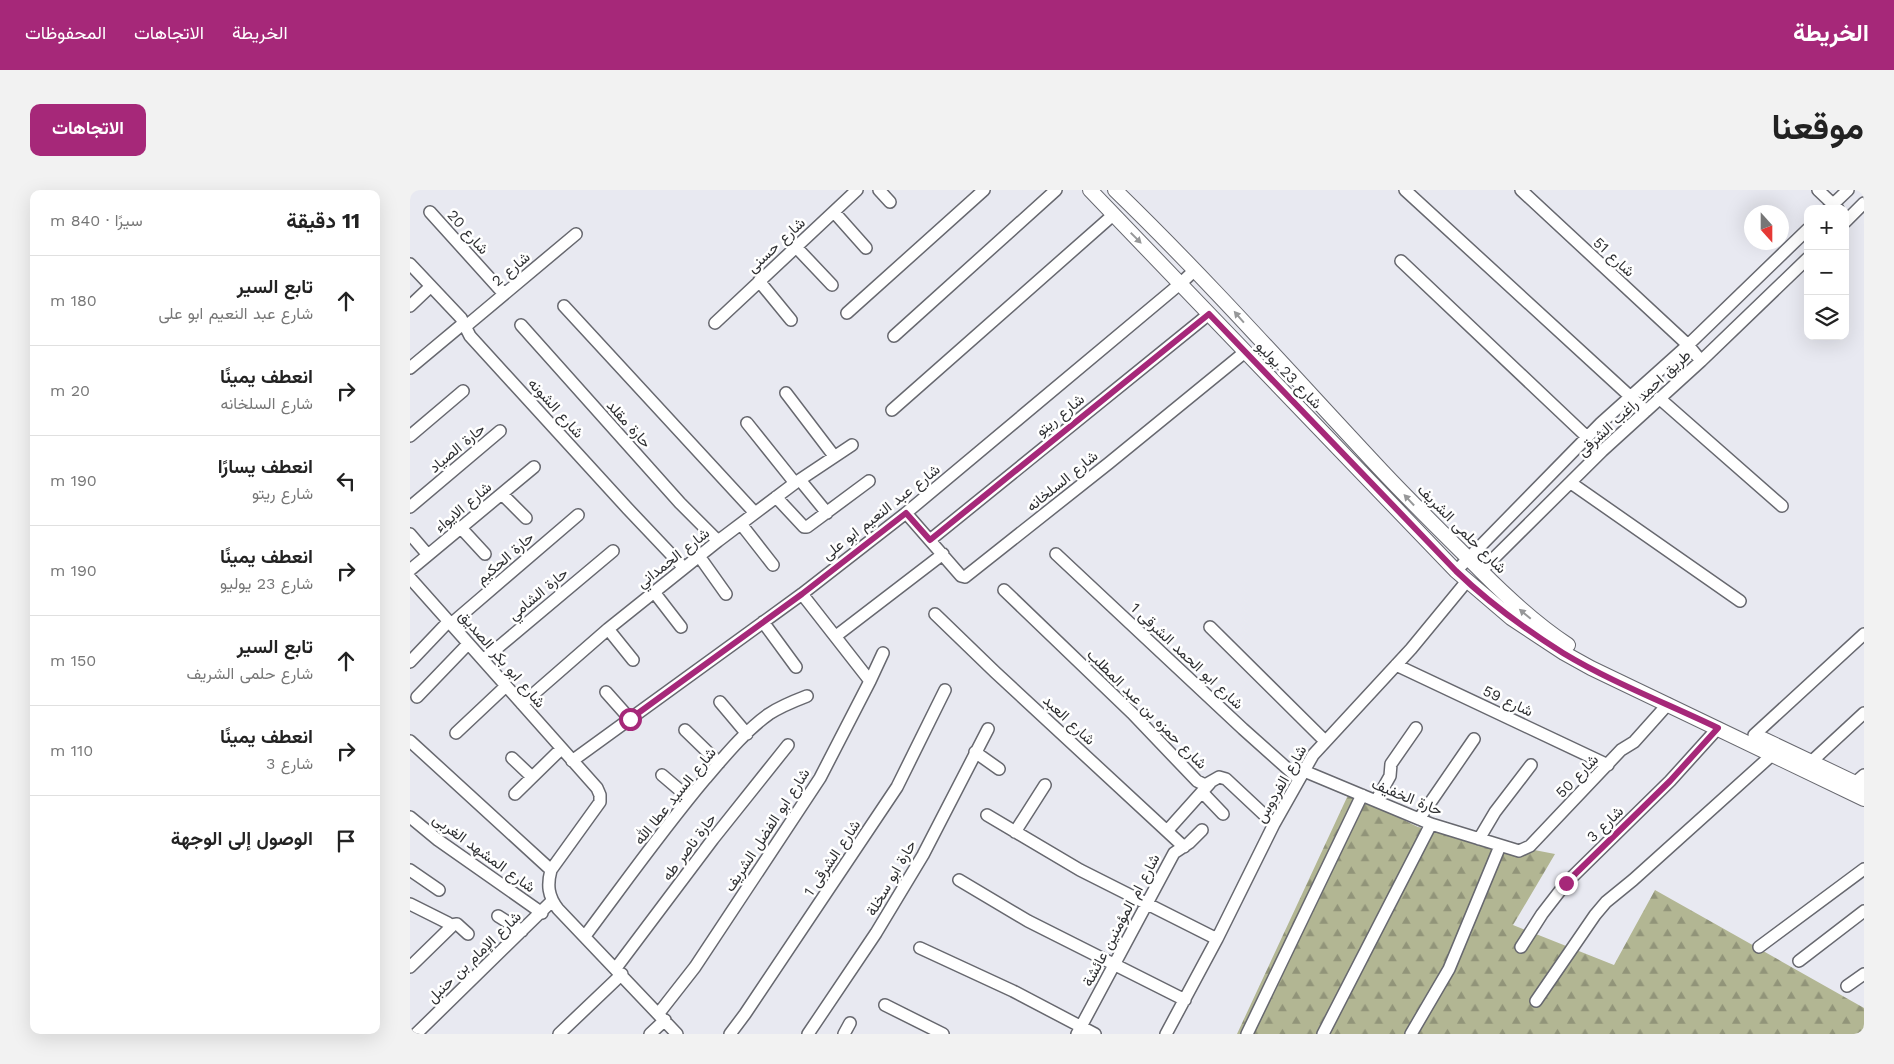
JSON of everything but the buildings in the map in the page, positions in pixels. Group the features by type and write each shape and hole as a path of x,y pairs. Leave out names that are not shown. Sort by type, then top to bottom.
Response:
{"street":[{"name":"شارع حسنى","path":"715,323 857,190"},
{"path":"879,190 890,202"},
{"path":"847,313 984,190"},
{"path":"894,336 1056,190"},
{"name":"شارع 23 يوليو","path":"1090,190 1466,581"},
{"name":"شارع حلمى الشريف","path":"1115,190 1195,270 1430,522 1537,624 1597,661 1857,784 1864,799"},
{"path":"1405,190 1646,411"},
{"name":"شارع 51","path":"1521,190 1688,345 1701,361"},
{"path":"1818,190 1831,205"},
{"path":"1835,205 1848,190"},
{"path":"1849,216 1864,203"},
{"name":"شارع 20","path":"430,212 504,294"},
{"path":"834,212 866,248"},
{"path":"892,410 1113,215"},
{"path":"1456,571 1587,437 1688,345 1804,233"},
{"name":"شارع 2","path":"410,368 576,234"},
{"path":"796,247 832,285"},
{"path":"1401,261 1587,437"},
{"name":"طريق احمد راغب الشرقى","path":"1481,571 1804,262"},
{"name":"شارع الشونه","path":"410,264 506,376 684,568"},
{"name":"شارع عبد النعيم ابو على","path":"572,761 802,594 906,513 1181,284 1195,270"},
{"path":"759,281 791,320"},
{"path":"410,306 430,287"},
{"path":"564,306 755,514"},
{"name":"شارع ريتو","path":"930,540 1209,314"},
{"name":"حارة مقلد","path":"521,325 680,503 718,541"},
{"name":"شارع السلخانه","path":"906,513 962,576 965,577 1109,463 1244,352"},
{"path":"410,436 463,391"},
{"path":"786,393 834,456"},
{"path":"1660,398 1782,506"},
{"path":"747,423 827,512"},
{"name":"حارة الصياد","path":"410,507 500,431"},
{"name":"شارع الحمداني","path":"522,704 608,629 718,541 798,481 852,445"},
{"name":"شارع الايواء","path":"410,570 534,467"},
{"path":"776,497 807,528 869,482"},
{"path":"1571,483 1740,601"},
{"path":"502,494 526,518"},
{"name":"حارة الحكيم","path":"410,662 450,623 578,515"},
{"path":"740,524 774,565"},
{"path":"461,528 485,554"},
{"path":"410,534 428,555"},
{"name":"حارة الشامي","path":"483,660 613,551"},
{"path":"836,636 943,554"},
{"name":"شارع ابو الحمد الشرقى 1","path":"1056,554 1243,730 1302,775"},
{"path":"699,556 726,594"},
{"name":"شارع ابو بكر الصديق","path":"410,578 596,788 600,795 600,802 551,870"},
{"name":"شارع حلمى الشريف","path":"1466,581 1537,636 1591,668 1773,754 1857,784"},
{"name":"شارع الفردوس","path":"1166,1034 1217,939 1274,824 1302,775 1325,741 1411,649 1466,581"},
{"path":"1482,595 1492,583"},
{"name":"شارع حمزه بن عبد المطلب","path":"1004,590 1132,713 1197,781 1205,785 1219,777 1226,779 1274,824"},
{"path":"654,592 681,627"},
{"path":"802,594 870,681"},
{"name":"شارع العبد","path":"936,614 995,672 1184,846"},
{"path":"763,622 796,667"},
{"path":"1210,627 1325,741"},
{"path":"608,629 633,660"},
{"path":"1754,735 1864,634"},
{"path":"417,697 468,644"},
{"name":"شارع ابو الفضل الشريف","path":"650,1034 820,778 883,653"},
{"name":"شارع 59","path":"1396,664 1608,765"},
{"path":"456,733 506,686"},
{"name":"شارع الشرقى 1","path":"730,1034 897,787 945,690"},
{"path":"606,692 630,719"},
{"name":"شارع السيد عطا الله","path":"585,936 689,798 719,763 747,734 770,714 788,703 807,696"},
{"path":"720,702 747,734"},
{"name":"شارع 50","path":"1500,846 1519,851 1530,846 1621,750 1634,742 1668,704"},
{"path":"1811,762 1864,713"},
{"path":"1376,801 1390,776 1391,764 1416,728"},
{"name":"شارع 3","path":"1521,948 1542,914 1566,883 1670,781 1718,728"},
{"path":"685,730 719,763"},
{"name":"حارة ابو سخلة","path":"808,1034 876,933 923,855 988,730"},
{"path":"1419,819 1474,740"},
{"path":"410,741 551,870 548,880 548,891 552,901 677,1034"},
{"name":"حارة ناصر طه","path":"619,971 713,839 788,745"},
{"path":"515,794 561,749"},
{"path":"975,752 999,770"},
{"path":"1536,1001 1606,902 1773,754"},
{"path":"512,758 532,777"},
{"path":"1479,839 1495,812 1531,765"},
{"path":"662,775 689,798"},
{"name":"حارة الخفيف","path":"1302,775 1362,795 1431,824 1500,846"},
{"path":"1167,831 1210,783"},
{"path":"1015,832 1045,785"},
{"path":"1202,792 1223,814"},
{"path":"1247,1034 1362,795"},
{"path":"987,815 1080,870 1217,939"},
{"name":"شارع المشهد الغربى","path":"410,817 542,913"},
{"path":"1323,1034 1431,824"},
{"name":"شارع ام المؤمنين عائشة","path":"1079,1030 1174,853 1202,830"},
{"path":"1411,1034 1450,969 1500,846"},
{"path":"1759,947 1864,869"},
{"path":"410,870 439,890"},
{"path":"959,880 1028,921 1185,1000"},
{"name":"شارع الإمام بن حنبل","path":"416,1034 542,913 552,901"},
{"path":"410,904 451,926"},
{"path":"1799,960 1864,911"},
{"path":"498,916 522,931"},
{"path":"410,967 451,926 457,924 468,934"},
{"path":"920,948 1013,991 1079,1030 1095,1034"},
{"path":"559,1034 619,971"},
{"path":"1847,986 1864,974"},
{"path":"885,1005 943,1034"},
{"path":"844,1034 850,1024"}],"green space":[{"path":"1349,793 1418,827 1555,854 1513,925 1614,965 1655,890 1864,1008 1864,1034 1237,1034"}],"route":[{"path":"630,719 802,594 906,513 930,540 1209,314 1456,571 1482,595 1511,618 1564,653 1591,668 1718,728 1687,764 1566,883"}]}
